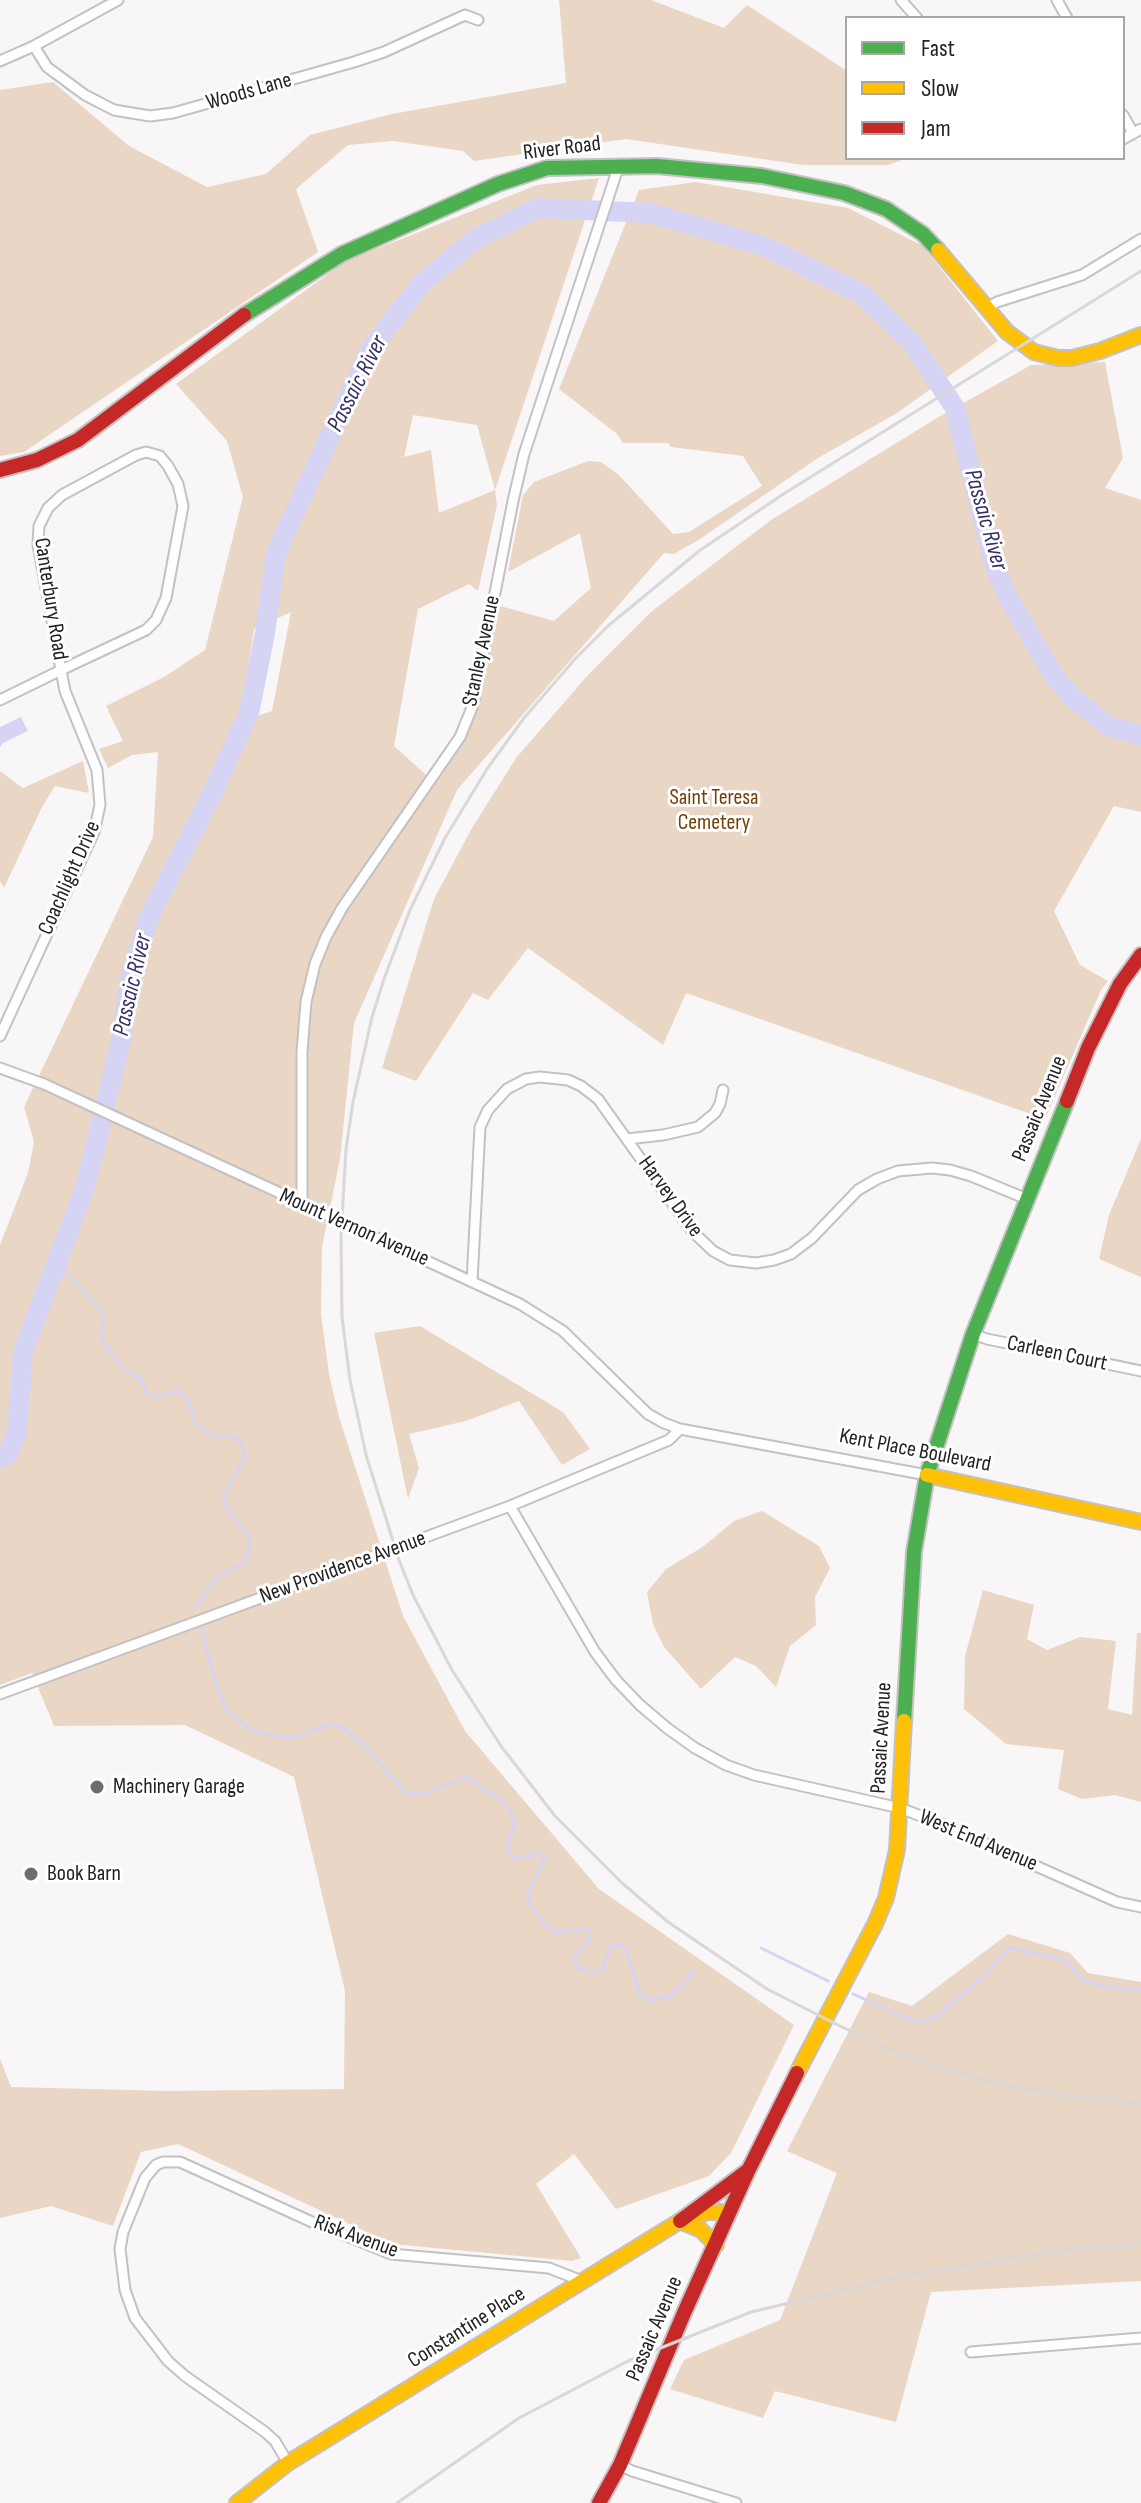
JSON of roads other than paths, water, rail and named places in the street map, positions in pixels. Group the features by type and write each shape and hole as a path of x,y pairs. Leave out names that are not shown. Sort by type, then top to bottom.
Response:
{"street":[{"path":"0,61 118,0"},
{"path":"901,0 915,16"},
{"name":"Woods Lane","path":"34,46 47,67 85,95 114,110 150,116 173,113 354,62 384,52 465,15 478,20"},
{"name":"Stanley Avenue","path":"302,1205 302,1052 306,1002 315,964 342,908 460,737 473,705 524,454 619,165"},
{"name":"River Road","path":"0,470 37,460 93,430 239,318 342,254 520,175 547,168 619,165 670,167 762,176 864,199 886,209 923,234 1007,332 1034,352 1058,358 1087,355 1141,335"},
{"path":"987,308 1082,275 1141,239"},
{"name":"Canterbury Road","path":"0,700 146,630 160,614 166,598 183,506 178,484 160,456 151,453 136,455 75,487 56,499 45,512 39,526 38,545 61,670"},
{"name":"Coachlight Drive","path":"0,1036 94,832 99,814 97,770 68,701 61,670"},
{"name":"Passaic Avenue","path":"599,2503 620,2465 748,2171 875,1924 897,1850 914,1552 927,1475 973,1334 1088,1048 1120,984 1141,955"},
{"name":"Mount Vernon Avenue","path":"0,1068 44,1084 520,1304 563,1331 648,1414 680,1429"},
{"name":"Harvey Drive","path":"472,1282 480,1127 496,1098 526,1079 547,1076 568,1080 598,1099 698,1237 721,1257 739,1262 765,1262 791,1254 812,1238 858,1190 898,1171 950,1170 1027,1199"},
{"path":"627,1139 698,1127 715,1113 723,1090"},
{"name":"Carleen Court","path":"973,1334 1141,1371"},
{"name":"Kent Place Boulevard","path":"680,1429 927,1475 1141,1522"},
{"name":"New Providence Avenue","path":"0,1694 510,1506 669,1440 680,1429"},
{"name":"West End Avenue","path":"510,1506 595,1652 632,1697 695,1748 726,1765 754,1775 900,1808 1117,1902 1141,1907"},
{"name":"Risk Avenue","path":"288,2463 275,2441 265,2432 171,2364 135,2318 125,2290 120,2249 123,2232 145,2178 156,2165 180,2162 391,2254 549,2268 582,2281"},
{"path":"680,2221 748,2171"},
{"name":"Constantine Place","path":"237,2503 288,2463 680,2221 708,2212 729,2212"},
{"path":"680,2221 701,2230 716,2245"},
{"path":"971,2352 1141,2338"},
{"path":"620,2465 736,2503"}],"water":[{"path":"21,717 28,731 0,747 0,727"}],"waterway":[{"name":"Passaic River","path":"0,1458 7,1455 17,1433 23,1352 85,1188 122,1036 129,982 149,917 249,713 265,633 276,553 371,348 422,283 475,239 538,208 650,213 764,246 862,294 912,343 955,408 995,567 1008,597 1052,673 1074,699 1110,727 1141,735"},
{"path":"56,1262 105,1314 101,1336 125,1370 141,1379 146,1392 154,1398 177,1390 188,1399 196,1425 214,1437 230,1436 241,1442 245,1456 223,1498 230,1513 250,1537 247,1560 215,1579 197,1606"},
{"path":"201,1628 217,1687 229,1713 254,1731 286,1738 302,1736 333,1724 345,1729 365,1746 407,1794 426,1793 466,1777 502,1801 516,1824 506,1844 513,1858 542,1854 545,1858 527,1894 529,1902 553,1931 587,1928 591,1931 589,1939 574,1959 577,1967 591,1973 602,1970 611,1945 621,1945 627,1953 640,1995 648,2000 669,1997 694,1970"},
{"path":"761,1948 828,1981"},
{"path":"853,1994 915,2022 935,2018 985,1975 1010,1948 1065,1960 1081,1979 1100,1986 1141,1990"}],"railway":[{"path":"1141,271 785,493 699,551 608,626 524,718 487,769 445,838 410,910 384,979 353,1102 346,1149 341,1237 342,1317 350,1380 366,1455 399,1560 413,1595 452,1670 501,1746 555,1816 622,1883 668,1922 767,1989 838,2025 886,2048 993,2082 1060,2095 1141,2103"},
{"path":"397,2503 519,2418 628,2361 751,2312 899,2277 1063,2250 1141,2244"}],"place":[{"name":"Machinery Garage","path":"97,1787"},
{"name":"Book Barn","path":"31,1874"}],"park label":[{"name":"Saint Teresa Cemetery","path":"714,810"}]}
